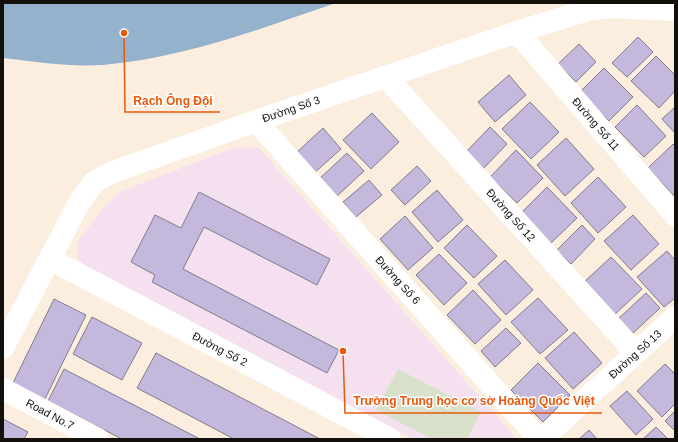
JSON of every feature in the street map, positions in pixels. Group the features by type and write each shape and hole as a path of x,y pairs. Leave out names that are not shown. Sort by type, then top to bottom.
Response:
{"street":[{"name":"Đường Số 3","path":"3,348 79,203 94,182 113,172 256,121 517,32 591,9 612,7 671,15"},
{"name":"Đường Số 11","path":"517,32 675,215"},
{"name":"Đường Số 12","path":"386,77 636,353"},
{"name":"Đường Số 6","path":"256,121 541,439"},
{"name":"Đường Số 2","path":"50,258 390,439"},
{"name":"Đường Số 13","path":"541,439 675,317"},
{"name":"Road No.7","path":"3,389 98,439"}],"shaded area":[{"path":"236,147 259,148 517,439 413,439 82,264 77,257 77,243 102,209 119,192"}],"green space":[{"path":"398,369 481,412 467,439 432,439 376,410"}],"water":[{"path":"3,3 336,3 250,32 192,49 133,61 103,65 78,65 53,64 3,58"}],"building":[{"path":"638,37 653,52 627,77 612,63"},
{"path":"579,44 596,62 576,82 558,64"},
{"path":"656,56 675,75 675,91 659,108 631,81"},
{"path":"604,68 633,97 609,121 580,92"},
{"path":"509,75 526,95 495,122 478,102"},
{"path":"530,102 559,132 531,159 502,129"},
{"path":"637,105 666,136 644,157 615,127"},
{"path":"675,107 675,131 674,132 662,119"},
{"path":"372,113 399,142 371,169 343,140"},
{"path":"490,127 507,144 483,169 466,152"},
{"path":"323,128 341,149 313,174 295,154"},
{"path":"566,138 594,169 565,196 537,165"},
{"path":"673,144 675,146 675,197 648,168"},
{"path":"516,150 543,178 517,203 490,177"},
{"path":"347,153 364,171 335,198 318,180"},
{"path":"417,166 431,181 405,205 391,190"},
{"path":"598,177 626,207 598,233 571,203"},
{"path":"369,180 382,195 356,217 343,202"},
{"path":"547,187 577,218 549,245 519,215"},
{"path":"437,190 463,220 438,242 412,212"},
{"path":"199,192 330,259 317,285 204,227 183,269 339,350 327,373 152,282 155,275 131,262 155,215 181,228"},
{"path":"633,215 659,244 631,270 604,241"},
{"path":"405,216 433,248 408,270 380,239"},
{"path":"467,225 497,256 474,278 444,248"},
{"path":"582,225 595,239 571,264 557,250"},
{"path":"667,251 675,260 675,298 664,307 637,277"},
{"path":"439,254 467,283 444,305 416,275"},
{"path":"611,257 642,289 614,315 583,283"},
{"path":"505,260 533,290 506,315 478,284"},
{"path":"473,290 501,320 475,344 447,315"},
{"path":"646,293 660,308 631,335 617,320"},
{"path":"538,298 568,330 540,354 511,322"},
{"path":"54,299 86,315 45,399 13,383"},
{"path":"92,317 142,343 122,380 73,354"},
{"path":"506,328 521,343 495,367 481,351"},
{"path":"574,332 602,363 573,389 545,358"},
{"path":"156,353 320,439 234,439 137,388"},
{"path":"538,363 570,395 543,422 511,390"},
{"path":"665,364 675,374 675,404 662,417 637,391"},
{"path":"64,369 200,439 122,439 48,401"},
{"path":"627,391 653,419 636,435 610,406"},
{"path":"675,411 675,431 665,421"},
{"path":"3,419 28,432 24,439 3,439"},
{"path":"656,427 668,439 643,439"},
{"path":"589,430 597,439 579,439"}],"place":[{"name":"Rạch Ông Đội","path":"124,33"},
{"name":"Trường Trung học cơ sở Hoàng Quốc Việt","path":"343,351"}]}
